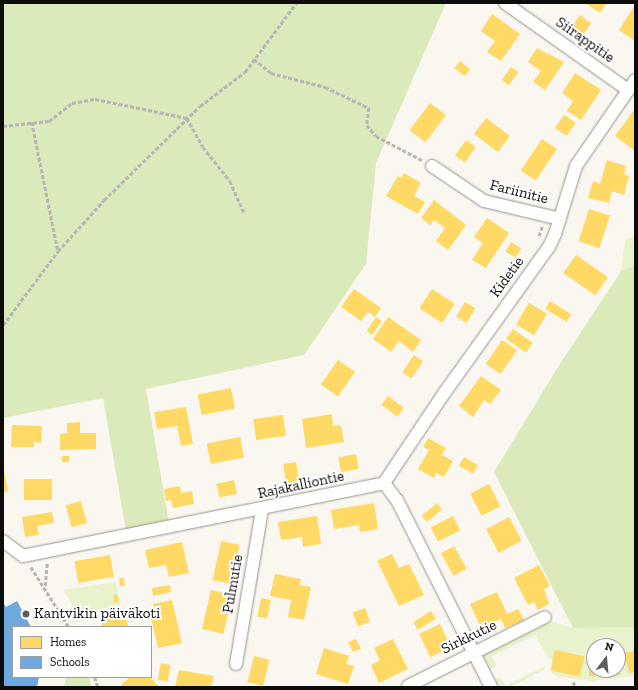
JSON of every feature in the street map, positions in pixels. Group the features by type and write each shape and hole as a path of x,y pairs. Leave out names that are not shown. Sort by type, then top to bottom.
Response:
{"street":[{"name":"Siirappitie","path":"504,3 632,85"},
{"name":"Kidetie","path":"384,483 449,386 549,247 560,219 576,166 632,85"},
{"name":"Fariinitie","path":"432,166 484,201 545,214 560,219"},
{"name":"Rajakalliontie","path":"22,556 262,510 384,483"},
{"path":"384,483 397,500 491,687"},
{"name":"Pulmutie","path":"236,664 262,510"},
{"path":"3,541 22,556"},
{"name":"Sirkkutie","path":"408,686 545,617"}],"path":[{"path":"3,325 58,251 145,158 187,118 225,85 245,72 296,3"},
{"path":"254,59 271,73 325,87 369,108 367,125 376,136 432,166"},
{"path":"3,126 49,121 72,103 95,99 187,118 203,147 230,181 244,213"},
{"path":"32,122 58,251"},
{"path":"537,244 545,214"},
{"path":"45,588 48,551"},
{"path":"22,556 45,588 68,626"},
{"path":"573,682 576,687"}],"green space":[{"path":"3,3 446,3 376,163 366,264 304,355 146,389 169,523 126,531 103,398 3,418"},
{"path":"635,236 635,266 621,271 625,240"},
{"path":"635,266 635,627 573,628 494,472 558,367 621,271"},
{"path":"116,582 120,606 76,612 64,590"},
{"path":"548,620 573,628 635,627 635,676 626,677 626,638 586,638 586,678 617,678 591,681 555,676 551,671 553,660 548,658 535,635 492,656 496,664 495,668 490,668 484,656 486,652"},
{"path":"545,666 545,669 510,687 500,687 497,682 497,678 501,678 506,686"},
{"path":"66,678 89,678 92,687 64,687"}],"building: Homes":[{"path":"585,3 607,3 600,13"},
{"path":"635,5 635,41 619,30"},
{"path":"492,14 520,34 501,61 487,52 495,41 481,31"},
{"path":"580,15 591,23 582,36 571,28"},
{"path":"537,48 564,62 545,90 533,82 541,71 528,62"},
{"path":"460,61 470,69 464,76 454,68"},
{"path":"511,67 518,72 509,85 502,80"},
{"path":"575,73 601,90 581,120 567,111 573,101 562,93"},
{"path":"430,103 446,115 426,142 410,130"},
{"path":"634,110 635,111 635,151 615,136"},
{"path":"564,115 576,123 567,136 555,128"},
{"path":"486,118 510,136 498,152 474,134"},
{"path":"542,139 557,149 536,181 521,171"},
{"path":"466,140 476,147 465,162 455,156"},
{"path":"607,160 626,166 624,174 629,176 624,195 612,191 609,203 588,198 593,181 600,184"},
{"path":"404,173 421,183 414,196 425,202 418,214 386,196 398,176 401,178"},
{"path":"434,200 466,225 448,250 436,241 445,228 434,220 430,225 421,218"},
{"path":"589,209 610,216 599,248 578,241"},
{"path":"487,218 509,233 486,268 472,260 483,243 474,237"},
{"path":"511,242 521,248 516,258 505,251"},
{"path":"576,255 608,277 595,295 563,273"},
{"path":"354,289 381,308 375,317 368,312 361,321 341,307"},
{"path":"432,289 455,304 442,323 419,308"},
{"path":"550,301 571,314 566,322 545,309"},
{"path":"465,302 475,308 467,323 456,317"},
{"path":"529,303 547,314 534,335 516,324"},
{"path":"376,317 382,321 372,335 366,331"},
{"path":"388,317 421,340 413,352 399,341 391,352 373,339"},
{"path":"513,329 533,343 526,353 506,339"},
{"path":"502,340 517,350 501,374 486,364"},
{"path":"414,355 423,361 411,379 402,372"},
{"path":"338,360 355,372 338,397 321,385"},
{"path":"481,376 501,390 490,404 484,400 473,417 459,406"},
{"path":"231,388 235,409 202,415 198,394"},
{"path":"388,396 404,408 397,417 381,405"},
{"path":"186,407 193,444 181,446 177,426 157,429 154,412"},
{"path":"332,414 333,426 341,425 344,442 306,448 302,419"},
{"path":"283,415 286,436 256,440 253,419"},
{"path":"80,422 80,433 96,433 96,449 60,450 60,434 67,433 67,423"},
{"path":"12,425 42,426 41,443 34,442 34,447 11,447"},
{"path":"240,437 244,458 211,464 207,443"},
{"path":"428,438 446,448 442,455 453,461 444,477 436,473 434,478 418,469 429,450 423,447"},
{"path":"356,454 359,469 341,472 338,457"},
{"path":"62,456 69,456 69,462 62,462"},
{"path":"464,457 478,465 473,474 459,466"},
{"path":"296,462 299,482 286,484 283,464"},
{"path":"3,466 8,491 3,492"},
{"path":"24,479 52,479 52,500 24,500"},
{"path":"234,480 237,494 219,497 216,484"},
{"path":"489,484 500,506 482,516 470,494"},
{"path":"180,486 181,493 192,491 194,504 173,508 171,500 166,501 164,489"},
{"path":"81,501 87,523 71,527 66,505"},
{"path":"374,503 378,529 360,532 359,525 334,529 331,510"},
{"path":"437,503 442,509 427,522 422,516"},
{"path":"52,512 54,523 37,526 39,535 25,537 22,517"},
{"path":"317,516 321,544 303,547 302,537 281,540 278,522"},
{"path":"453,516 460,530 438,542 431,527"},
{"path":"509,517 522,541 499,553 486,529"},
{"path":"221,541 240,545 231,584 213,580"},
{"path":"182,542 189,573 169,577 166,565 149,568 145,550"},
{"path":"454,546 467,569 453,576 441,553"},
{"path":"392,554 399,568 409,564 424,595 399,606 377,561"},
{"path":"110,555 114,577 78,583 75,561"},
{"path":"539,565 550,586 544,589 549,604 538,610 534,602 528,605 514,578"},
{"path":"275,574 301,579 300,585 311,587 304,620 288,617 291,600 270,596"},
{"path":"119,578 124,578 125,586 120,586"},
{"path":"170,585 171,592 153,596 152,588"},
{"path":"211,590 232,595 223,634 202,629"},
{"path":"497,592 507,614 518,609 524,620 505,628 501,619 481,628 470,604"},
{"path":"113,595 118,595 119,602 114,603"},
{"path":"261,598 271,600 267,619 257,617"},
{"path":"172,600 182,643 158,648 150,613 155,612 153,604"},
{"path":"365,608 370,622 358,627 353,612"},
{"path":"125,610 128,626 102,626 101,613"},
{"path":"431,611 436,619 418,630 413,622"},
{"path":"440,624 451,648 430,657 419,634"},
{"path":"356,639 361,649 353,652 348,642"},
{"path":"393,639 408,669 379,683 371,665 380,660 374,648"},
{"path":"324,648 349,656 346,664 354,666 348,684 316,674"},
{"path":"555,650 584,656 580,677 551,671"},
{"path":"635,651 635,672 629,673 626,661 626,653"},
{"path":"254,656 270,660 263,686 247,682"},
{"path":"161,663 171,665 168,682 158,680"},
{"path":"179,670 214,676 211,687 175,687"},
{"path":"129,678 151,678 158,686 123,687 121,685"}],"building: Schools":[{"path":"17,601 30,626 12,626 12,678 39,678 37,687 3,687 3,602 6,607"}],"place":[{"name":"Kantvikin päiväkoti","path":"26,614"}]}
